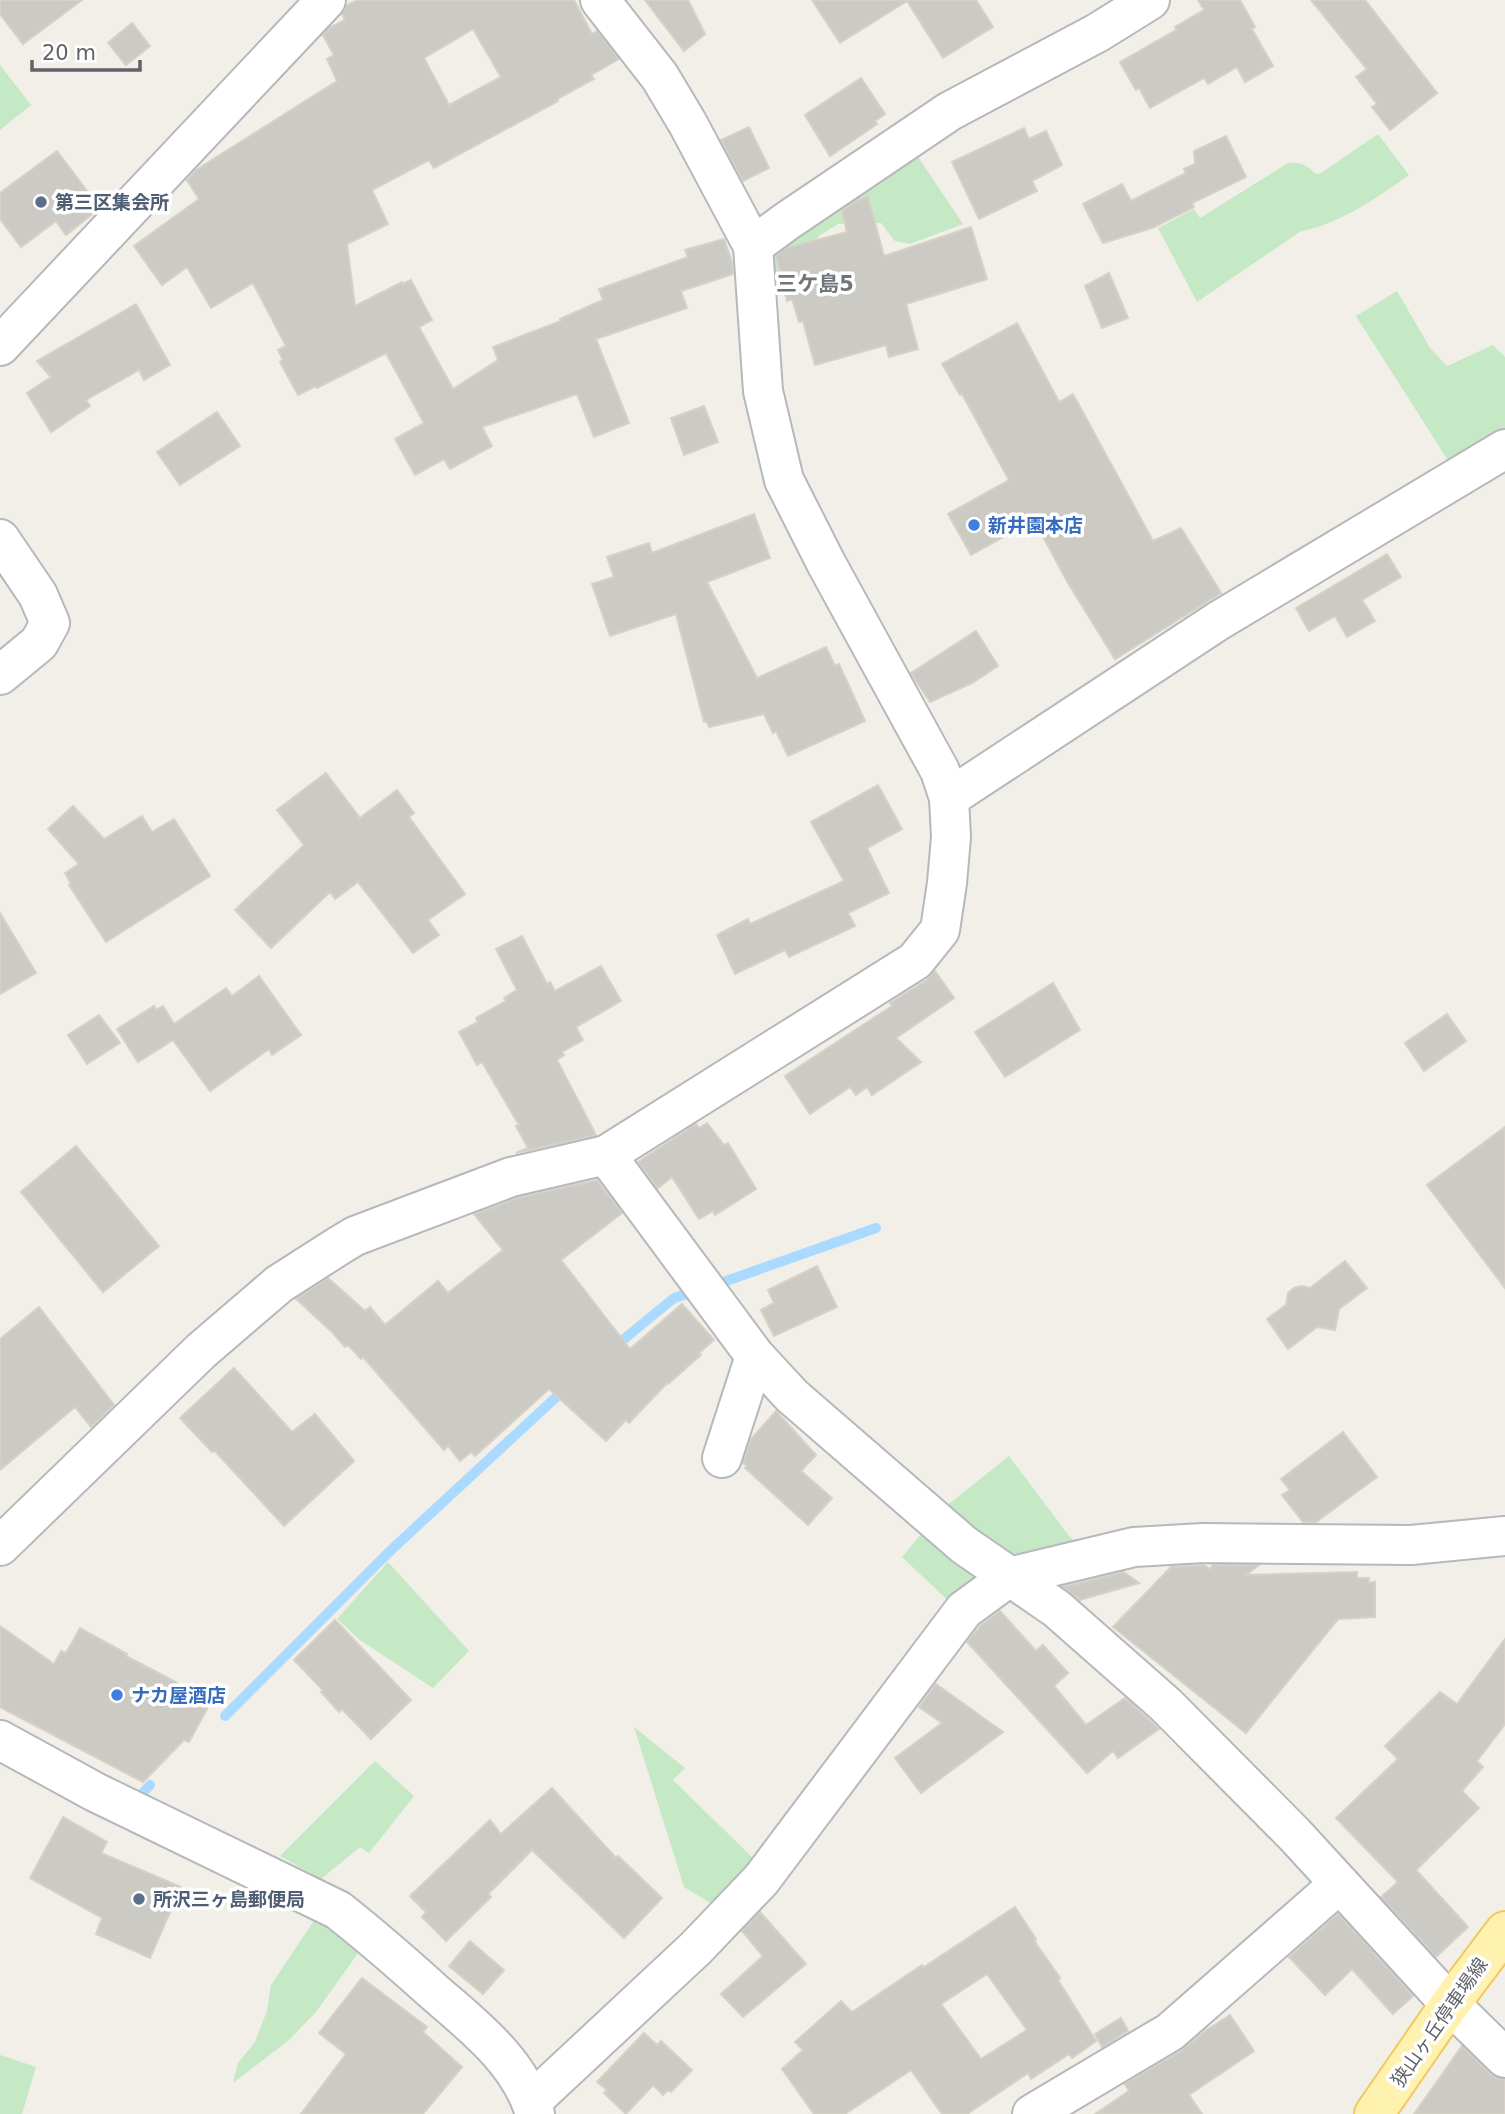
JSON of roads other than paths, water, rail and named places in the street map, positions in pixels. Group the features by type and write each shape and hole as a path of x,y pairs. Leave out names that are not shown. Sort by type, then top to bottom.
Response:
{"main road":[{"name":"狭山ヶ丘停車場線","path":"1374,2114 1450,2004 1505,1931"}],"street":[{"path":"0,346 326,0"},
{"path":"0,1546 201,1351 279,1284 355,1236 431,1205 511,1177 606,1155 915,961 940,930 951,837 949,798 940,771 826,563 784,480 763,391 753,246 688,124 660,78 600,0"},
{"path":"753,246 787,220 950,111 1097,33 1150,0"},
{"path":"949,798 1217,621 1505,449"},
{"path":"0,539 38,595 50,623 39,643 0,675"},
{"path":"606,1155 755,1356 792,1396 964,1545 1057,1609 1166,1705 1295,1835 1450,2004 1505,2058"},
{"path":"722,1458 755,1356"},
{"path":"0,1740 95,1792 338,1910 372,1936 488,2039 515,2073 533,2108 696,1948 761,1880 964,1610 1009,1577 1133,1547 1203,1543 1411,1545 1505,1536"},
{"path":"1032,2114 1170,2032 1339,1884"}],"waterway":[{"path":"712,1286 876,1228"},
{"path":"613,1348 674,1298 697,1291"},
{"path":"225,1716 390,1551 566,1388"},
{"path":"141,1795 150,1785"}],"place":[{"name":"第三区集会所","path":"41,202"},
{"name":"新井園本店","path":"974,525"},
{"name":"ナカ屋酒店","path":"117,1695"},
{"name":"所沢三ヶ島郵便局","path":"139,1899"}],"district":[{"name":"三ケ島5","path":"815,284"}]}
